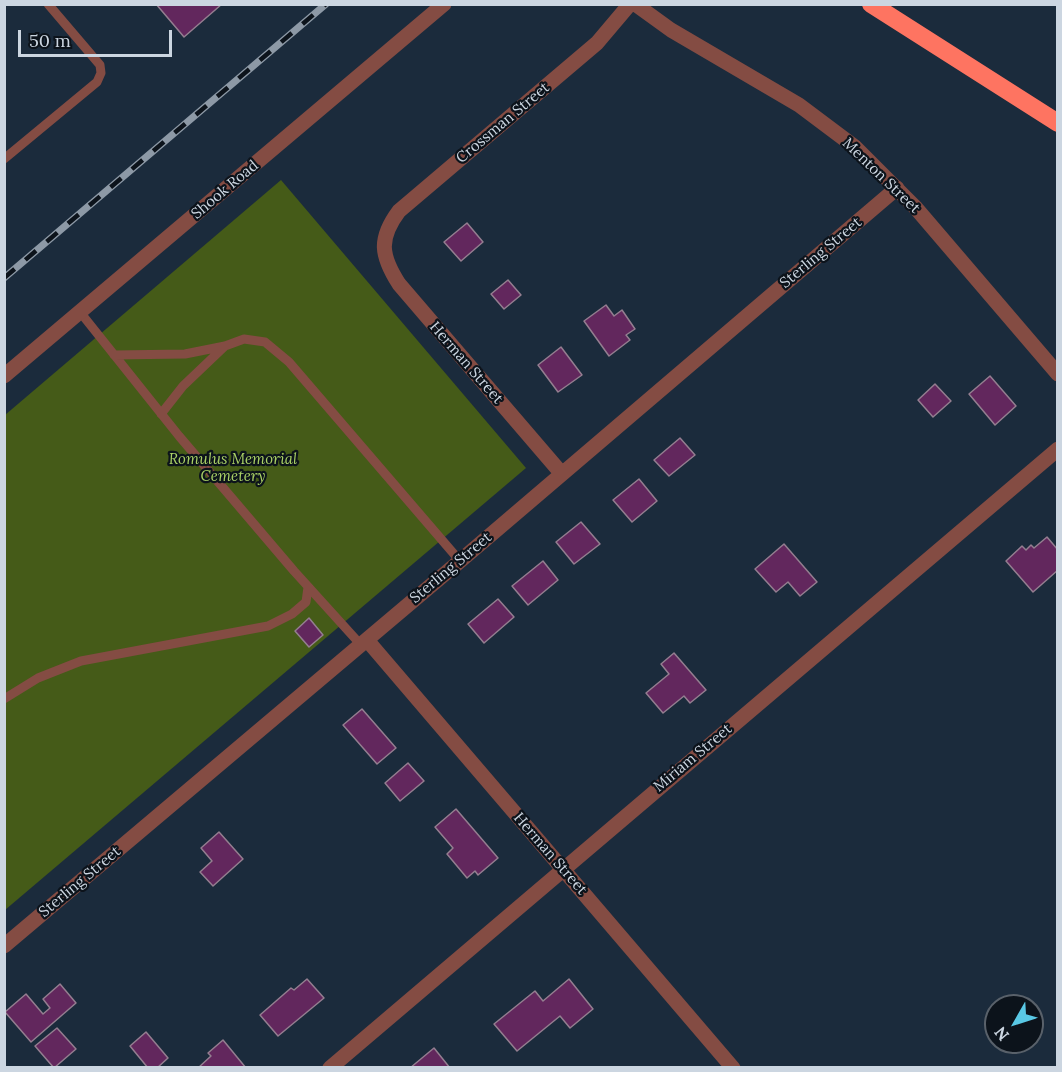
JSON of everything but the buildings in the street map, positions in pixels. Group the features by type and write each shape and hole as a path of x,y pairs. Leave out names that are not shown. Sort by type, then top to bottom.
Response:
{"highway":[{"path":"872,4 1058,123"}],"street":[{"name":"Shook Road","path":"4,376 444,4"},
{"name":"Crossman Street","path":"384,245 389,224 399,211 597,43 630,4"},
{"name":"Menton Street","path":"635,4 671,30 799,105 855,147 915,207 1058,374"},
{"name":"Sterling Street","path":"4,946 364,643 897,188"},
{"name":"Herman Street","path":"384,245 389,269 399,284 562,474"},
{"name":"Miriam Street","path":"330,1068 1058,449"},
{"name":"Herman Street","path":"364,643 563,869 733,1068"}],"lane":[{"path":"4,159 97,82 101,73 100,65 48,4"},
{"path":"80,312 178,436 308,586 364,643"},
{"path":"114,355 185,354 225,346 244,339 265,342 289,362 460,561"},
{"path":"161,414 183,386 225,346"},
{"path":"4,699 38,678 81,661 268,626 292,615 306,602 308,586"}],"green space":[{"name":"Romulus Memorial Cemetery","path":"281,180 526,468 5,910 5,415"}],"railway":[{"path":"4,278 326,4"}]}
